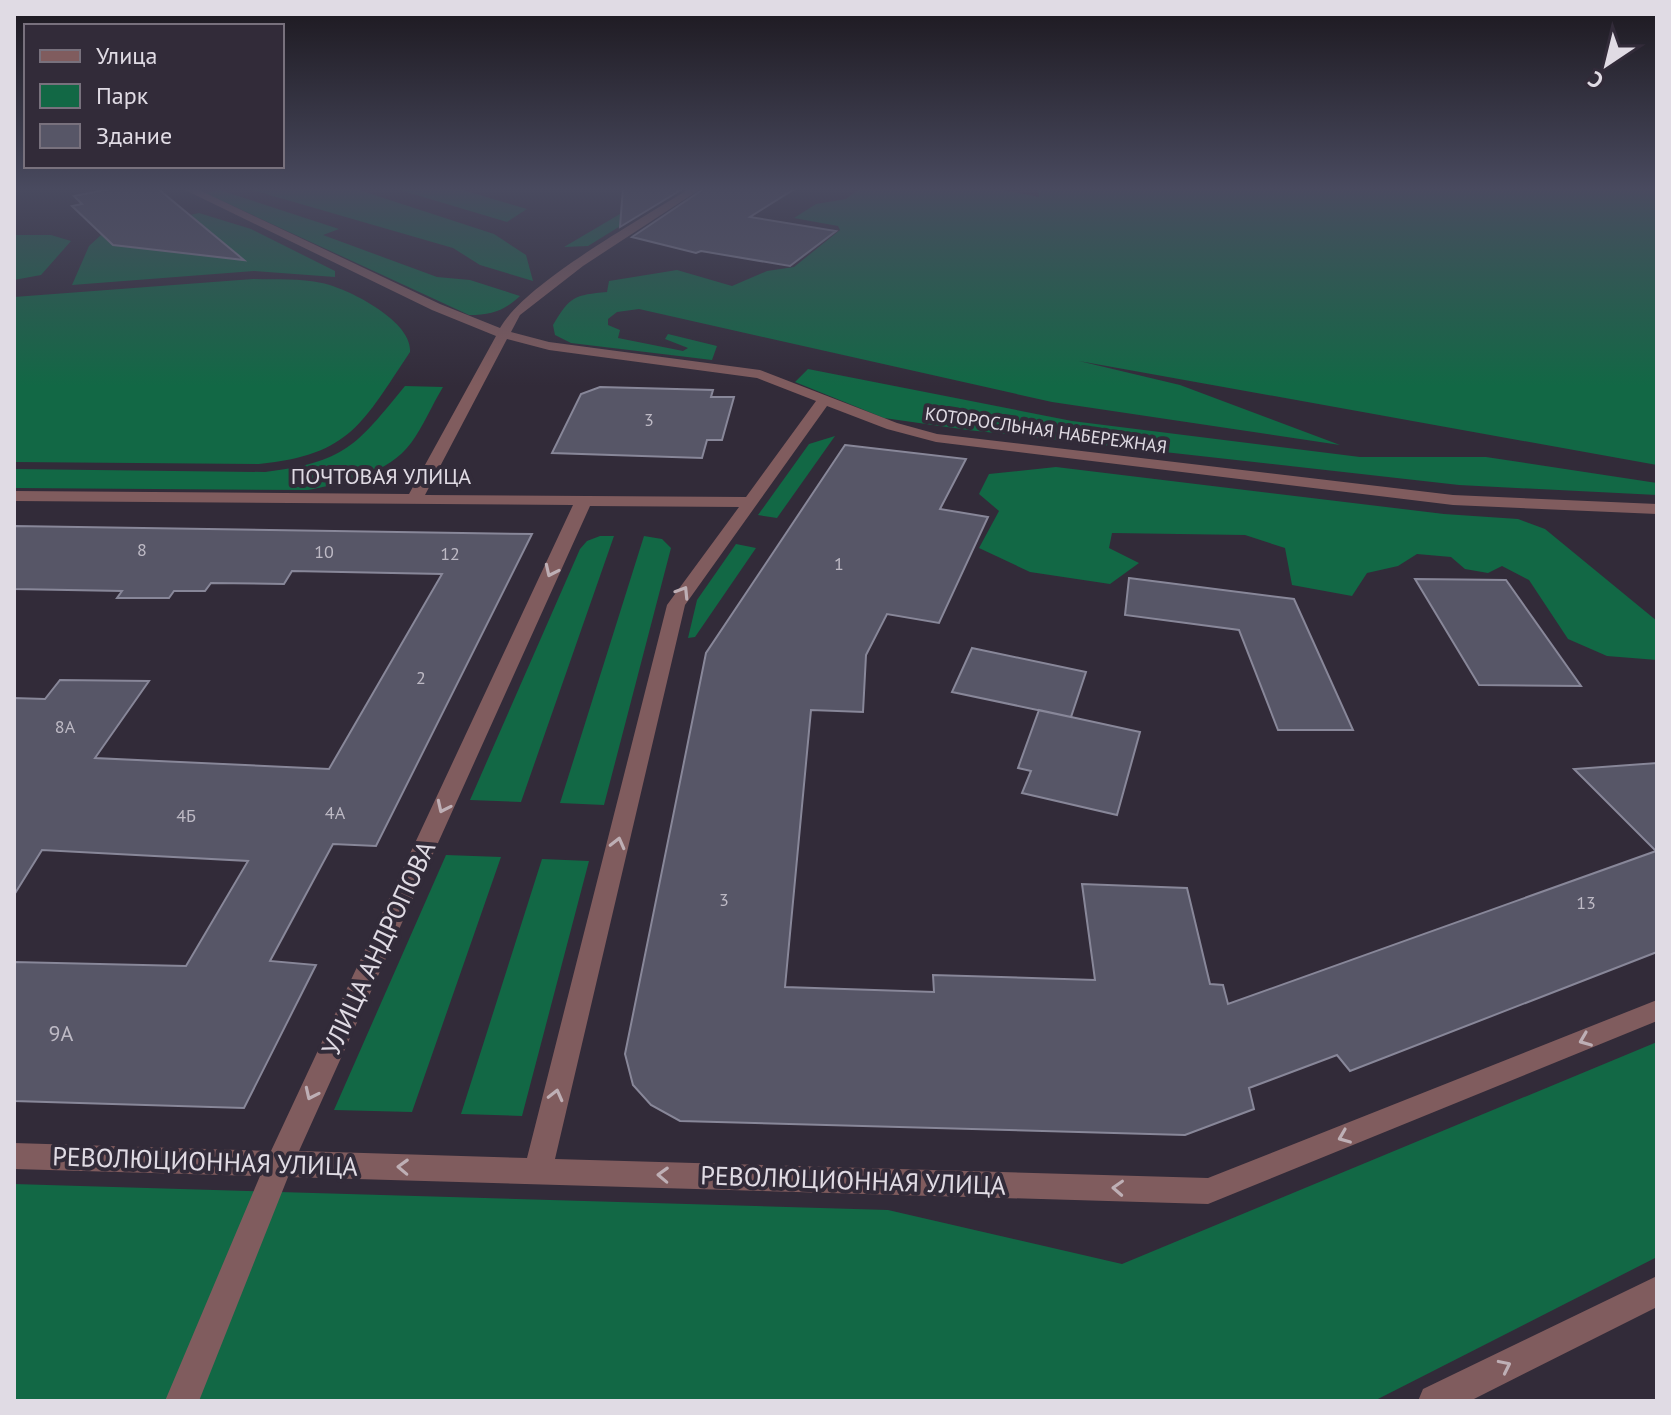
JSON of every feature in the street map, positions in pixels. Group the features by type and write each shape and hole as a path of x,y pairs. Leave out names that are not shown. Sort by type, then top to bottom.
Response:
{"street":[{"name":"КОТОРОСЛЬНАЯ НАБЕРЕЖНАЯ","path":"325,254 421,300 503,334 570,350 751,372 906,431 971,444 1453,500 1657,509"},
{"path":"415,498 515,313 531,298 597,254"},
{"path":"538,1171 676,605 825,399"},
{"name":"ПОЧТОВАЯ УЛИЦА","path":"14,496 749,502"},
{"name":"УЛИЦА АНДРОПОВА","path":"182,1401 279,1164 584,500"},
{"name":"РЕВОЛЮЦИОННАЯ УЛИЦА","path":"14,1156 1208,1191 1657,1010"},
{"path":"1435,1401 1657,1291"}],"green space":[{"path":"14,254 60,254 41,275 14,280"},
{"path":"85,254 301,254 335,271 335,277 254,271 72,285"},
{"path":"337,254 375,254 437,277 470,280 520,296 497,311 469,315"},
{"path":"463,254 525,254 533,281 480,265"},
{"path":"810,254 1657,254 1657,465 1079,361 1180,385 1340,445 1052,402 639,309 617,312 608,319 608,325 620,330 618,338 683,351 688,348 665,339 668,334 717,346 712,360 571,343 555,335 553,325 569,303 580,296 607,292 609,281 677,270 732,286 767,271 794,267"},
{"path":"253,279 305,280 333,286 362,299 401,329 408,340 410,352 380,398 351,431 315,453 259,464 14,462 14,297"},
{"path":"808,369 1072,421 1360,457 1486,457 1657,483 1657,495 1459,485 884,418 795,382"},
{"path":"405,386 443,387 415,437 401,454 378,470 336,484 308,490 14,488 14,469 265,472 314,463 347,448 360,437"},
{"path":"835,436 777,518 758,515 809,444"},
{"path":"1056,467 1444,514 1518,519 1545,529 1657,621 1657,660 1607,656 1568,639 1529,580 1502,566 1488,573 1465,569 1451,557 1417,554 1398,566 1367,573 1352,596 1292,585 1285,548 1245,535 1112,533 1109,548 1139,563 1110,584 1030,572 979,548 999,511 979,494 989,474"},
{"path":"600,536 614,536 521,802 470,800 580,549 587,541"},
{"path":"644,536 662,539 671,548 604,805 560,803"},
{"path":"736,544 756,548 695,637 688,638 697,600"},
{"path":"446,855 501,857 412,1112 334,1110"},
{"path":"542,859 589,861 522,1116 461,1114"},
{"path":"1657,1042 1657,1257 1374,1401 14,1401 14,1184 888,1210 1122,1264"}],"building":[{"path":"192,254 237,254 244,260"},
{"path":"719,254 806,254 790,266"},
{"path":"600,387 713,390 711,397 734,397 722,440 707,440 702,458 552,453 581,394"},
{"path":"845,445 966,459 940,509 988,517 939,623 887,614 866,655 863,712 811,710 785,987 934,992 933,975 1095,980 1082,884 1187,888 1210,984 1223,985 1228,1004 1656,851 1574,769 1657,763 1657,952 1350,1071 1337,1055 1249,1088 1254,1109 1185,1135 680,1121 651,1105 633,1085 625,1054 706,653"},
{"path":"14,526 532,534 376,846 333,844 270,961 316,965 244,1108 14,1101 14,962 186,966 248,861 42,850 14,895 14,698 45,699 60,680 149,681 95,758 329,769 442,574 292,571 284,584 211,583 205,591 174,591 169,598 117,598 122,591 14,589"},
{"path":"1129,578 1294,599 1353,730 1278,730 1239,630 1125,615"},
{"path":"1415,579 1506,580 1581,686 1479,685"},
{"path":"972,648 1086,672 1071,717 952,692"},
{"path":"1039,710 1140,732 1117,815 1022,793 1031,771 1018,768"}]}
